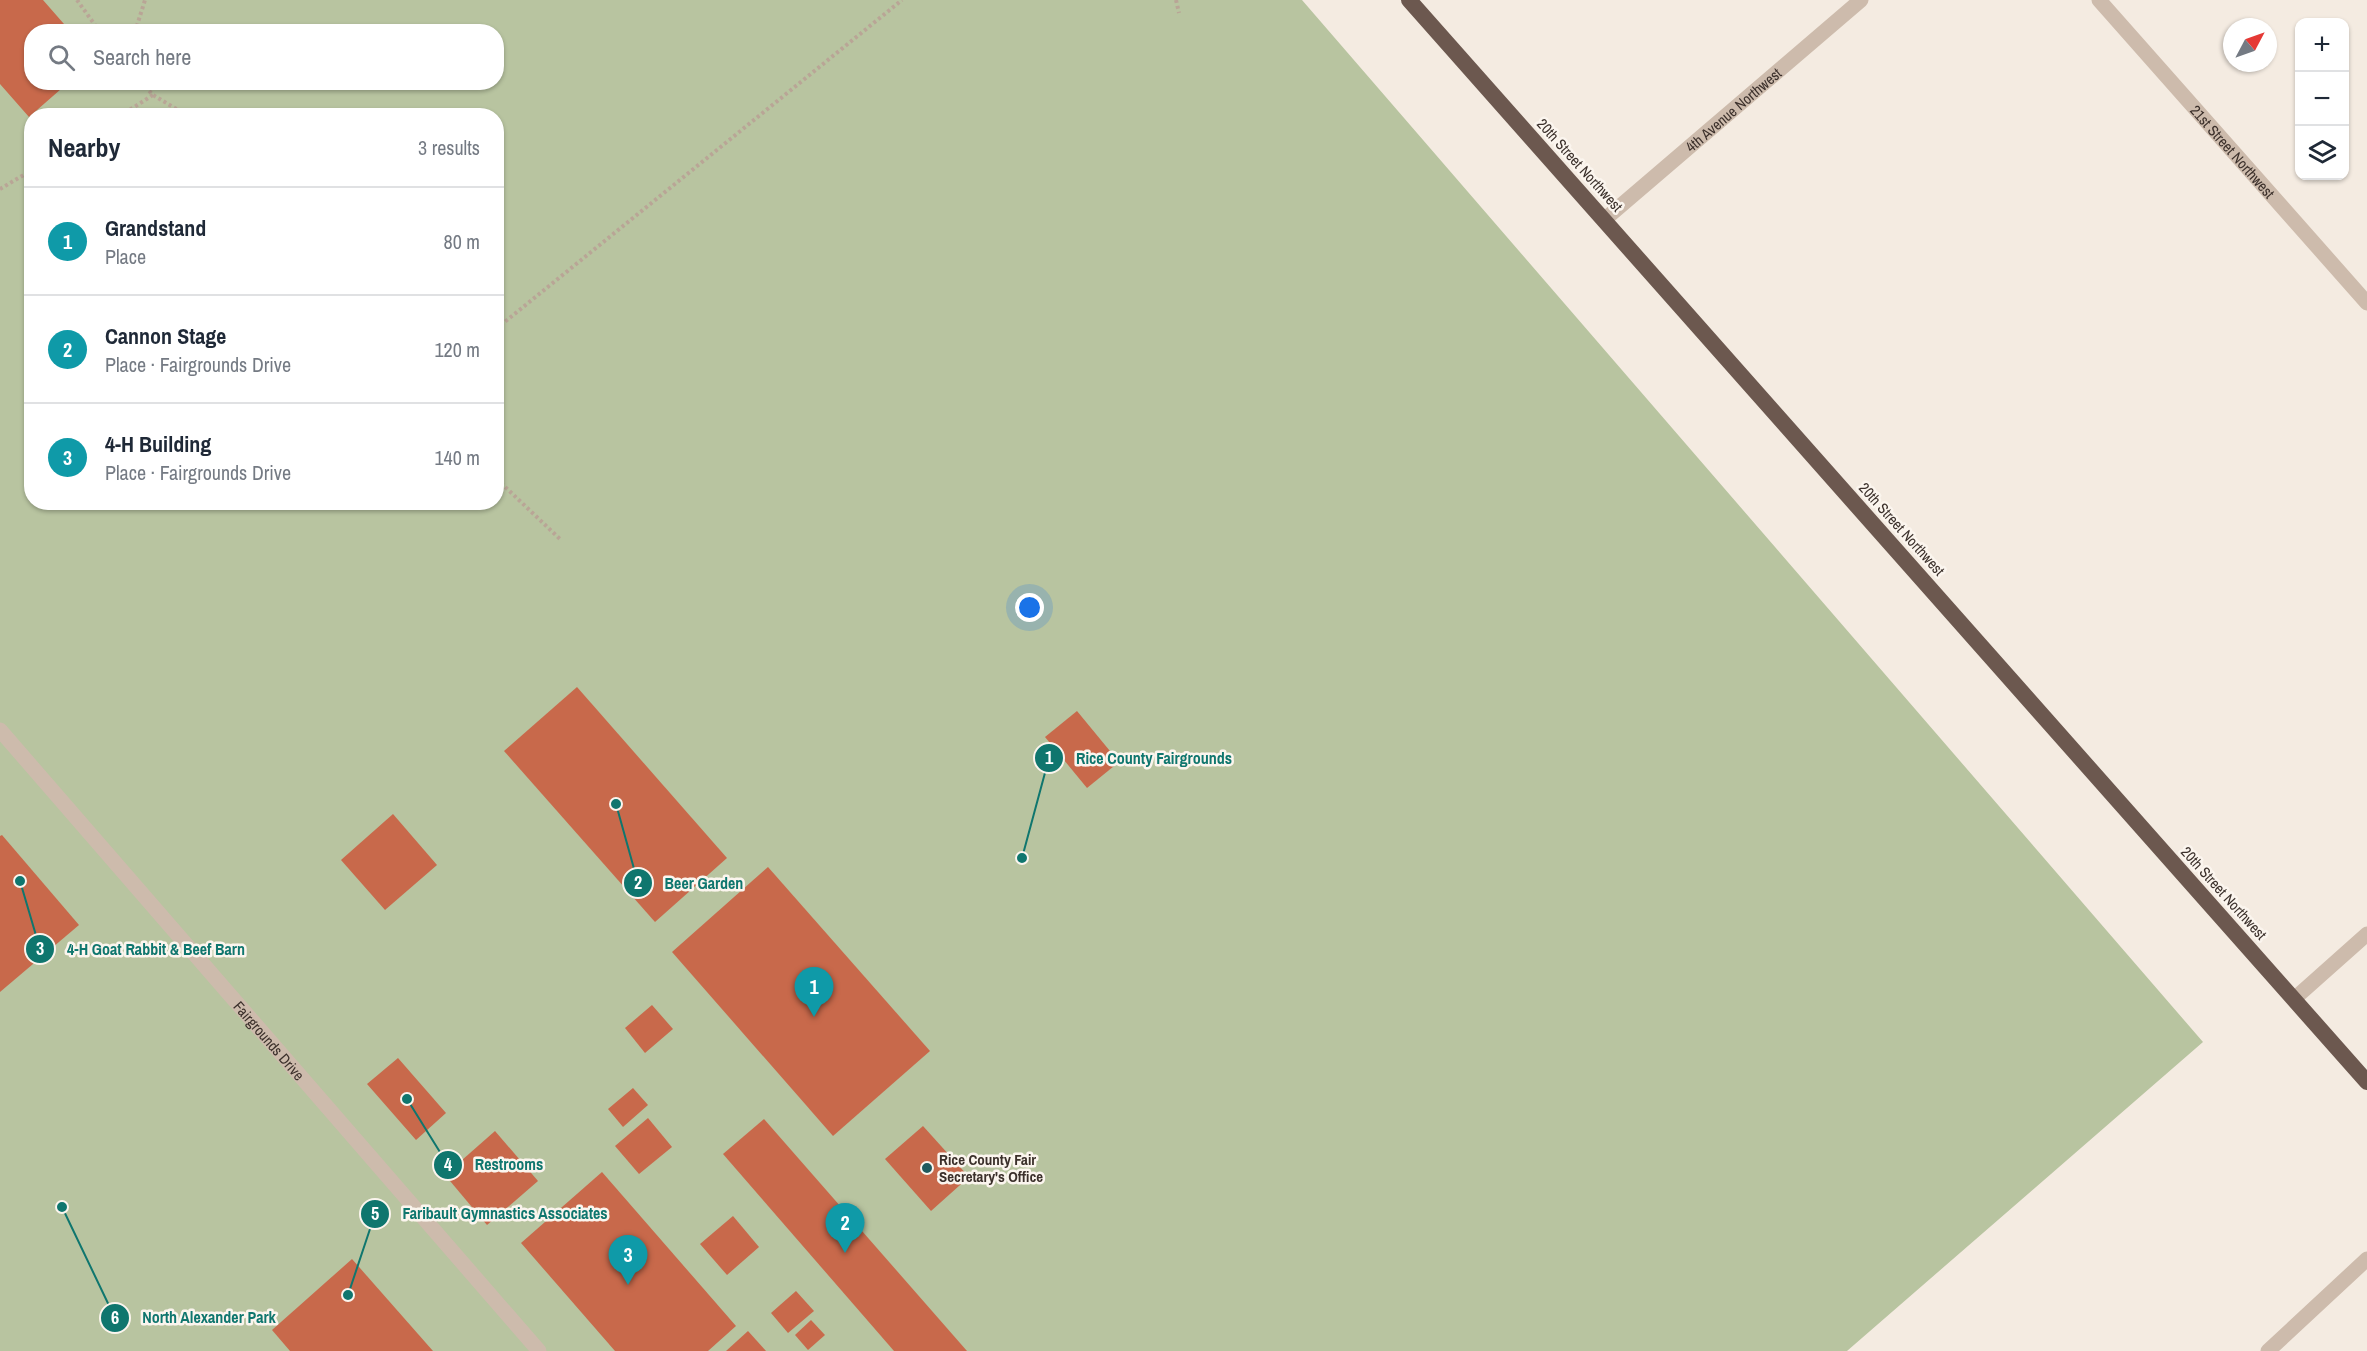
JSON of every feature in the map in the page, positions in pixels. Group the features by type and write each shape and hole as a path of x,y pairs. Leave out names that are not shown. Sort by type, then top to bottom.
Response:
{"highway":[{"name":"20th Street Northwest","path":"1409,0 2367,1082"}],"street":[{"name":"4th Avenue Northwest","path":"1604,220 1861,0"},
{"name":"21st Street Northwest","path":"2100,0 2367,303"},
{"name":"Fairgrounds Drive","path":"0,730 539,1351"},
{"path":"2294,999 2367,934"},
{"path":"2268,1351 2367,1259"}],"path":[{"path":"77,0 94,24"},
{"path":"138,24 145,0"},
{"path":"504,323 902,0"},
{"path":"1176,0 1179,13"},
{"path":"148,90 175,108"},
{"path":"133,108 153,95"},
{"path":"0,189 24,175"},
{"path":"504,486 561,540"}],"green space":[{"path":"0,0 1302,0 2203,1042 1847,1351 0,1351"}],"building":[{"path":"0,0 43,0 64,24 24,24 24,90 60,90 39,108 24,108 24,111 0,84"},
{"path":"577,687 727,858 655,922 504,751"},
{"path":"1077,711 1119,762 1087,788 1045,737"},
{"path":"393,814 437,865 385,910 341,860"},
{"path":"2,835 79,925 0,992 0,836"},
{"path":"768,867 930,1051 833,1136 672,952"},
{"path":"652,1005 673,1029 645,1053 625,1028"},
{"path":"398,1058 446,1113 416,1140 367,1084"},
{"path":"633,1088 648,1105 623,1127 608,1109"},
{"path":"648,1118 672,1147 639,1174 615,1146"},
{"path":"764,1119 967,1351 894,1351 723,1154"},
{"name":"Rice County Fair Secretary's Office","path":"923,1126 969,1177 931,1211 885,1159"},
{"path":"495,1131 538,1181 487,1225 445,1175"},
{"path":"602,1172 736,1326 708,1351 615,1351 521,1243"},
{"path":"733,1216 759,1247 727,1275 700,1244"},
{"path":"352,1259 433,1351 290,1351 272,1330"},
{"path":"796,1291 814,1311 788,1333 771,1313"},
{"path":"811,1320 825,1335 808,1350 795,1335"},
{"path":"748,1331 766,1351 726,1351"}],"place":[{"name":"Beer Garden","path":"616,804"},
{"name":"Rice County Fairgrounds","path":"1022,858"},
{"name":"4-H Goat Rabbit & Beef Barn","path":"20,881"},
{"name":"Grandstand","path":"814,1017"},
{"name":"Restrooms","path":"407,1099"},
{"name":"Rice County Fair Secretary's Office","path":"927,1168"},
{"name":"North Alexander Park","path":"62,1207"},
{"name":"Cannon Stage","path":"845,1253"},
{"name":"4-H Building","path":"628,1285"},
{"name":"Faribault Gymnastics Associates","path":"348,1295"}]}
